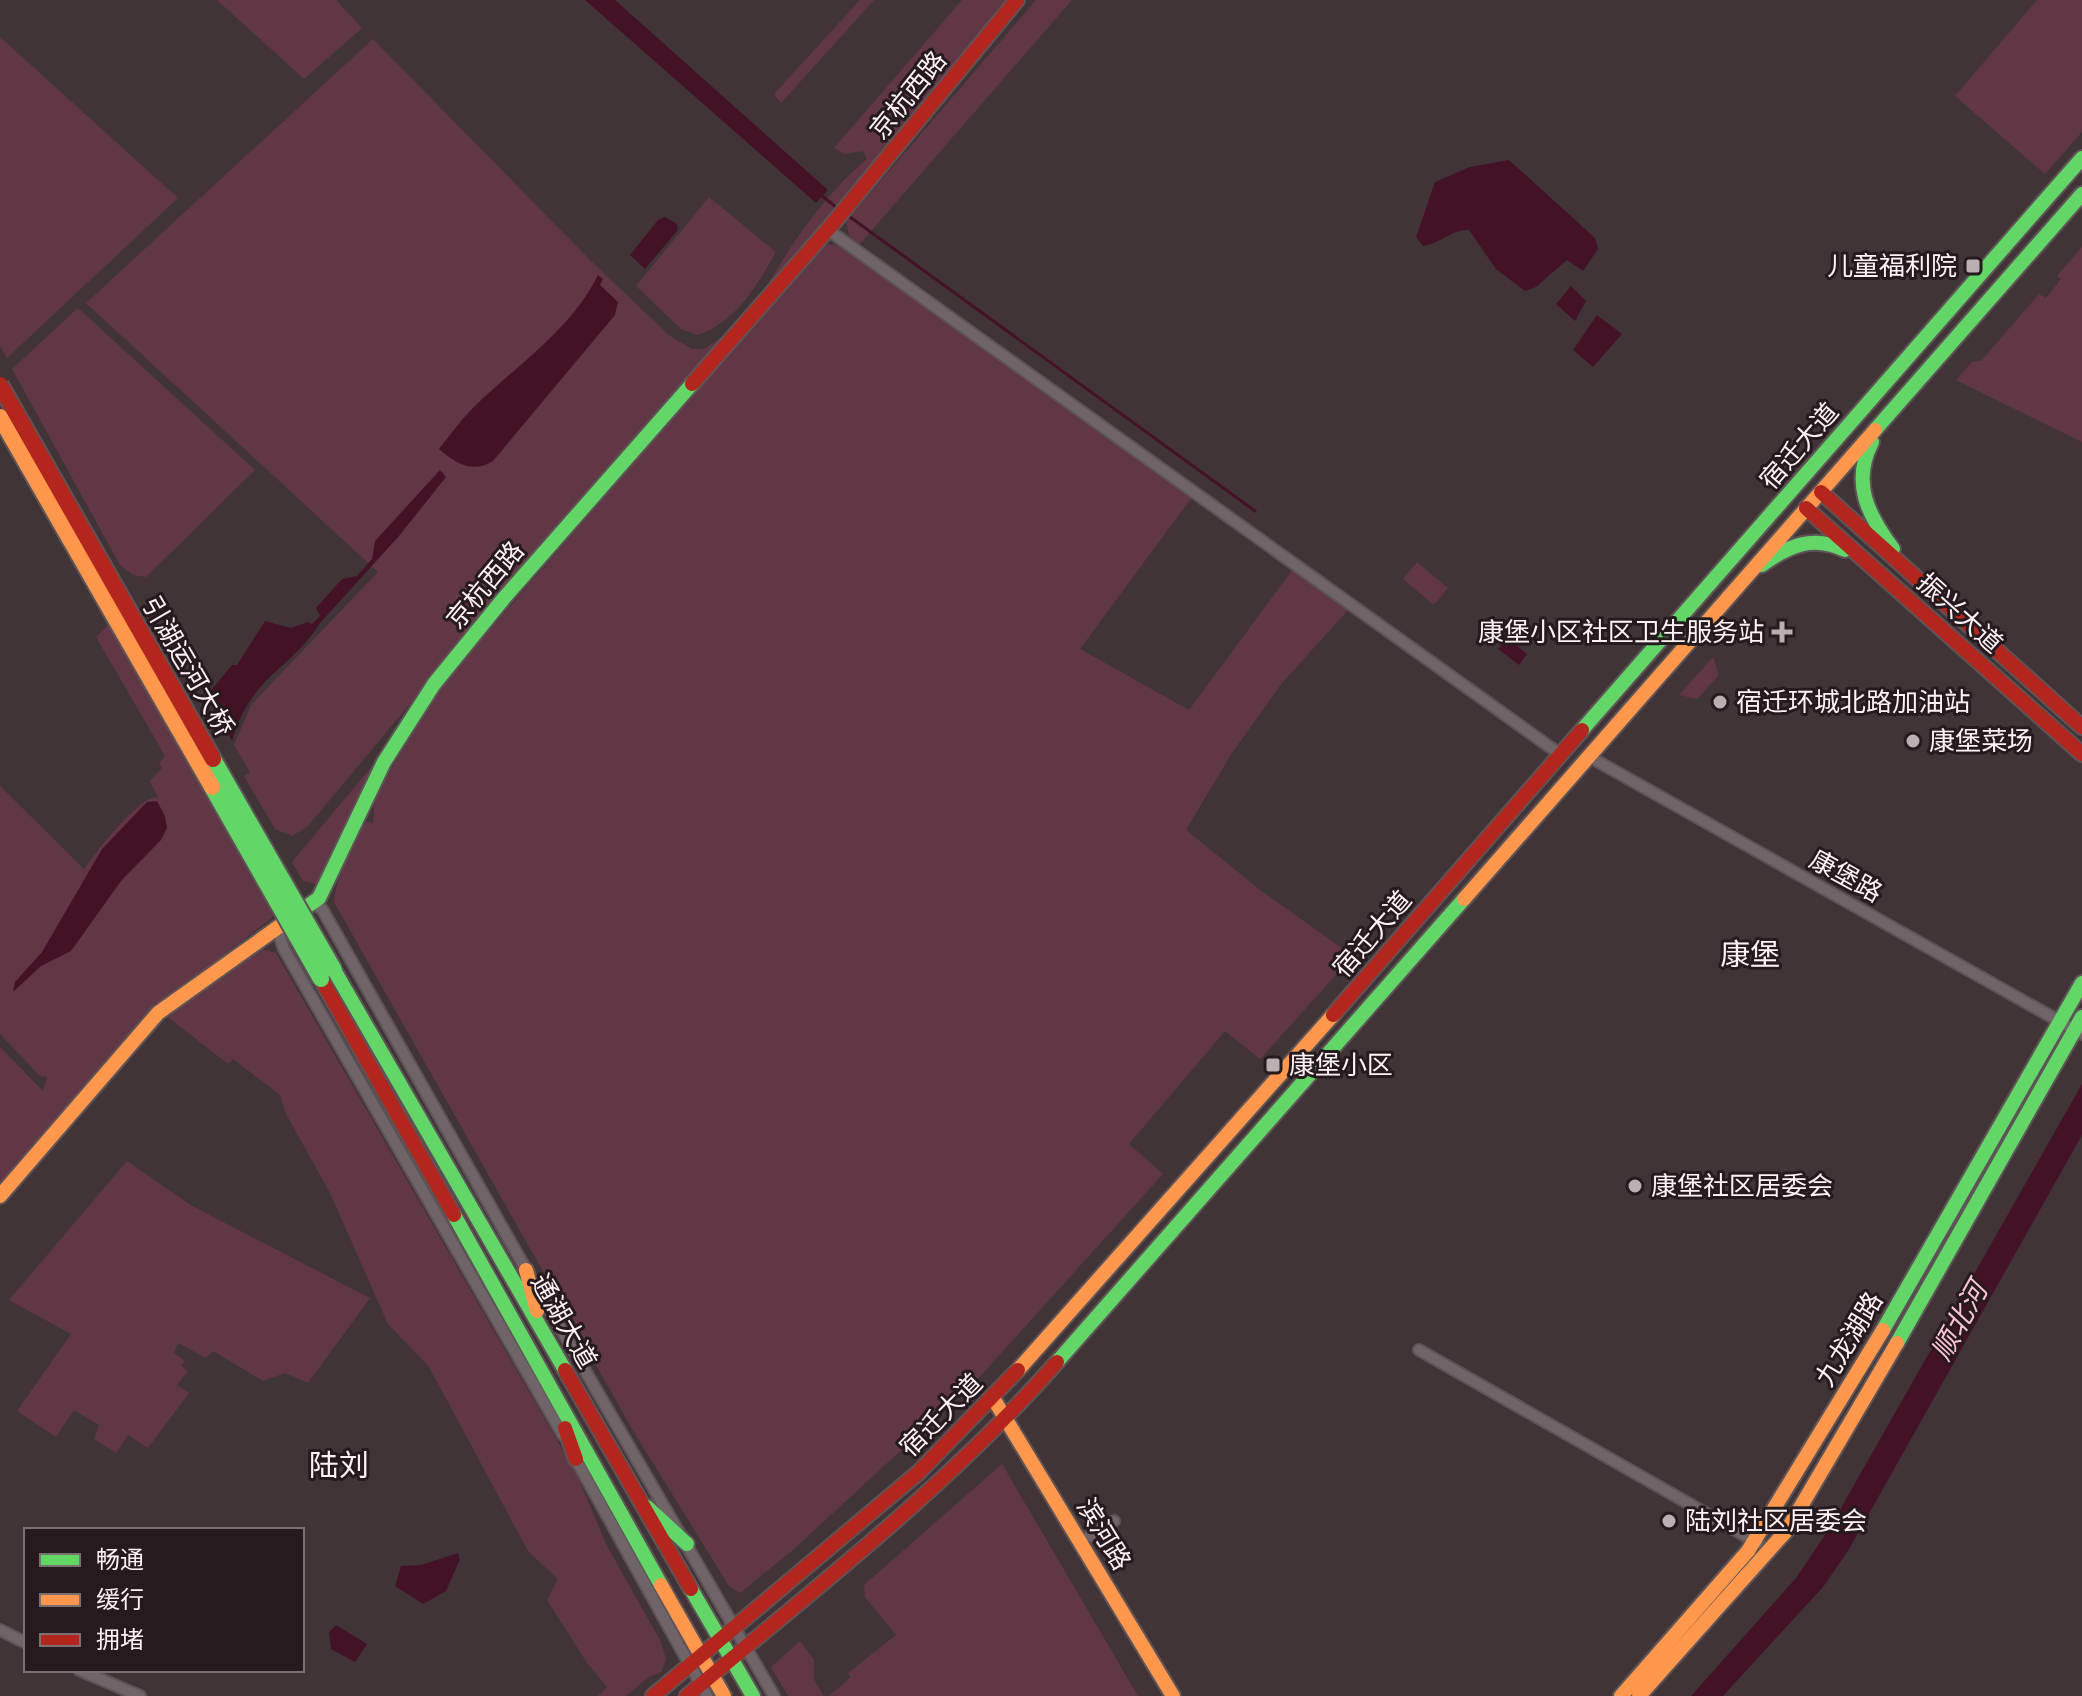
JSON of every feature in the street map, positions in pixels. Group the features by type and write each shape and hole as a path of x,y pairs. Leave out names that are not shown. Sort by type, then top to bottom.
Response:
{"main road":[{"name":"京杭西路","path":"0,1196 158,1013 313,904 330,878 384,762 434,684 504,598 828,230 1017,0"},
{"name":"宿迁大道","path":"653,1696 720,1636 919,1472 993,1398 1561,755 2082,158"},
{"name":"宿迁大道","path":"687,1696 707,1685 739,1652 924,1497 1007,1418 2082,194"},
{"name":"引湖运河大桥","path":"0,385 327,974"},
{"path":"1895,407 1863,456 1861,497 1869,516 1918,581"},
{"name":"引湖运河大桥","path":"0,417 327,974"},
{"name":"振兴大道","path":"1821,492 2082,727"},
{"name":"振兴大道","path":"1806,508 2082,754"},
{"path":"1730,595 1787,547 1813,540 1846,551 1900,593"},
{"name":"通湖大道","path":"327,974 542,1331 720,1636 739,1652 753,1696"},
{"name":"通湖大道","path":"327,974 558,1400 661,1581 707,1685 724,1696"},
{"name":"九龙湖路","path":"1639,1696 1770,1551 1835,1453 2074,1025 2082,983"},
{"name":"九龙湖路","path":"1621,1696 1755,1541 2074,1025"},
{"path":"526,1270 542,1331"},
{"name":"滨河路","path":"993,1398 1173,1696"},
{"path":"558,1400 576,1459"},
{"path":"639,1500 687,1544"},
{"path":"661,1581 671,1584 680,1570"}],"street":[{"path":"828,230 1536,734 1561,755"},
{"name":"康堡路","path":"1588,756 2074,1025"},
{"path":"313,904 322,909 526,1270 734,1625 739,1652 774,1696"},
{"path":"277,929 284,949 576,1459 694,1658"},
{"path":"1419,1350 1770,1551"},
{"path":"1081,1541 1114,1521"},
{"path":"0,1630 24,1642"},
{"path":"84,1672 140,1696"}],"shaded area":[{"path":"217,0 336,0 362,28 304,79"},
{"path":"860,0 874,0 781,103 774,94"},
{"path":"962,0 1010,0 858,186 756,304 819,208 867,159 863,151 845,154 834,148"},
{"path":"1036,0 1072,0 859,245 849,236 846,221"},
{"path":"2037,0 2082,0 2082,132 2045,174 1955,96"},
{"path":"0,37 178,198 7,358 0,346"},
{"path":"373,39 593,263 670,336 692,349 704,349 732,330 465,638 308,826 292,836 275,829 244,776 250,772 234,745 251,705 378,572 86,303"},
{"path":"709,197 776,252 753,290 734,312 723,322 697,335 681,329 636,286"},
{"path":"829,244 841,247 1192,497 1080,649 1189,710 1293,569 1349,609 1282,683 1232,753 1186,830 1264,893 1353,956 1260,1059 1225,1031 1129,1144 1163,1174 975,1382 794,1549 740,1593 729,1586 635,1434 334,902 341,870 350,849 367,821 373,824 375,795 442,685 819,249"},
{"path":"2082,247 2082,442 1956,380 1972,362 1981,361 2039,294 2046,298 2061,279 2057,276"},
{"path":"78,308 255,470 146,577 133,575 120,565 12,369"},
{"path":"1417,562 1448,588 1434,605 1403,579"},
{"path":"109,624 274,916 149,1013 0,1186 0,1047 43,1091 47,1077 40,1076 0,1034 0,786 84,869 129,815 140,805 158,797 150,781 162,768 159,763 165,756 96,637"},
{"path":"1713,657 1719,675 1697,699 1679,695"},
{"path":"383,753 318,885 303,881 292,862"},
{"path":"257,948 276,953 577,1475 607,1546 661,1642 666,1659 661,1673 650,1676 626,1696 598,1696 607,1687 587,1663 547,1600 558,1579 528,1551 429,1367 388,1324 330,1193 286,1114 280,1095 233,1059 228,1064 164,1014"},
{"path":"127,1161 192,1206 370,1298 308,1383 285,1373 263,1381 213,1351 206,1358 178,1343 174,1353 185,1361 181,1366 188,1371 177,1385 189,1393 148,1448 128,1435 116,1453 94,1439 99,1425 74,1410 56,1437 17,1411 71,1334 9,1300"},
{"path":"1002,1464 1138,1696 829,1696 851,1677 848,1673 896,1635 865,1597 864,1585"},
{"path":"800,1641 814,1660 814,1680 824,1696 788,1696 771,1667"}],"water":[{"path":"585,0 615,0 828,190 816,203"},
{"path":"1509,160 1595,238 1598,249 1583,271 1567,260 1536,287 1525,291 1496,269 1469,230 1423,246 1416,237 1435,182 1470,167"},
{"path":"665,217 677,224 678,230 645,269 630,255 658,220"},
{"path":"598,275 603,279 600,285 618,302 615,315 493,461 471,467 451,459 439,449 470,411 558,330 587,295"},
{"path":"1571,286 1586,301 1575,321 1556,304"},
{"path":"1597,315 1622,334 1593,367 1573,350"},
{"path":"440,470 446,477 399,536 249,702 232,741 208,694 232,665 237,665 265,621 291,628 308,622 312,624 320,616 316,608 342,579 357,576 372,559 375,541"},
{"path":"1508,638 1527,654 1519,665 1498,649"},
{"path":"157,801 167,828 161,840 121,881 71,951 41,966 13,992 15,982 42,952 102,849 147,802"},
{"name":"顺北河","path":"2082,1084 2082,1135 1848,1551 1823,1587 1723,1696 1691,1696 1796,1578 1829,1529"},
{"path":"458,1553 460,1559 446,1591 423,1604 395,1586 401,1566 421,1565"},
{"path":"336,1625 367,1644 355,1662 331,1649 329,1632"}],"waterway":[{"path":"822,196 836,207"},
{"path":"850,217 1255,511"}],"traffic: fast":[{"path":"1582,730 2082,158"},
{"path":"1875,430 2082,194"},
{"path":"284,923 319,898 384,762 434,684 504,598 692,384"},
{"path":"1872,442 1863,471 1865,498 1876,524 1893,549"},
{"path":"1762,565 1802,544 1822,543 1845,550"},
{"path":"213,759 334,970"},
{"path":"212,787 321,979"},
{"path":"1057,1362 1464,899"},
{"path":"334,970 565,1370"},
{"path":"1883,1330 2082,983"},
{"path":"1897,1343 2082,1017"},
{"path":"454,1215 661,1585"},
{"path":"647,1507 687,1544"},
{"path":"691,1589 753,1696"}],"traffic: slow":[{"path":"0,417 212,787"},
{"path":"1464,899 1875,430"},
{"path":"0,1196 158,1013 284,923"},
{"path":"1018,1370 1333,1015"},
{"path":"526,1270 537,1311"},
{"path":"1621,1696 1748,1551 1883,1330"},
{"path":"1639,1696 1787,1530 1897,1343"},
{"path":"993,1398 1173,1696"},
{"path":"661,1585 724,1696"}],"traffic: jam":[{"path":"692,384 830,227 1017,0"},
{"path":"0,385 213,759"},
{"path":"1821,492 2082,727"},
{"path":"1806,508 2082,754"},
{"path":"1333,1015 1582,730"},
{"path":"321,979 454,1215"},
{"path":"687,1696 925,1494 971,1452 1057,1362"},
{"path":"565,1370 691,1589"},
{"path":"653,1696 919,1472 1018,1370"},
{"path":"565,1428 576,1459"}],"place":[{"name":"儿童福利院","path":"1973,266"},
{"name":"康堡小区社区卫生服务站","path":"1782,632"},
{"name":"宿迁环城北路加油站","path":"1720,702"},
{"name":"康堡菜场","path":"1913,741"},
{"name":"康堡小区","path":"1273,1065"},
{"name":"康堡社区居委会","path":"1635,1186"},
{"name":"陆刘社区居委会","path":"1669,1521"}],"district":[{"name":"康堡","path":"1750,955"},
{"name":"陆刘","path":"339,1466"}]}
